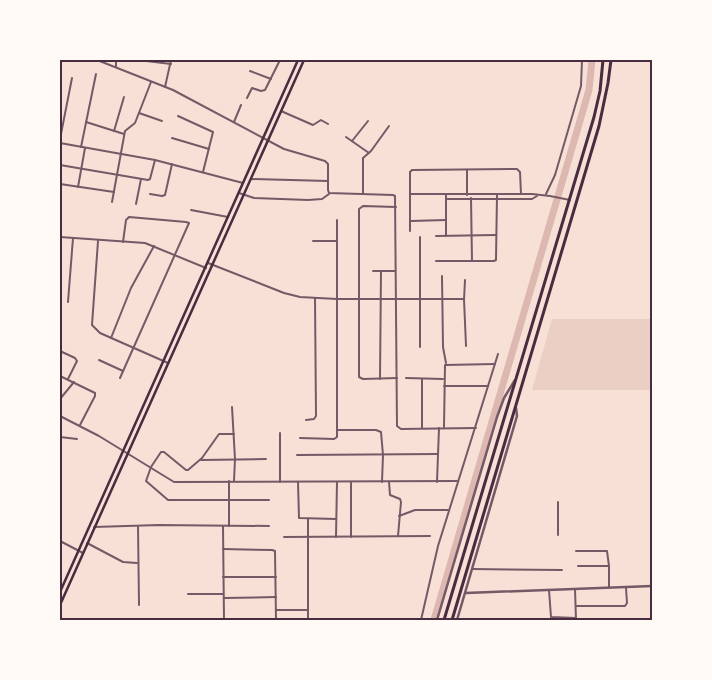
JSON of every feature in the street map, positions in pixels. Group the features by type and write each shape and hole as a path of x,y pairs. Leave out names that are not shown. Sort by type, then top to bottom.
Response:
{"highway":[{"path":"444,620 598,102 603,60"},
{"path":"452,620 600,126 611,60"}],"main road":[{"path":"60,592 298,60"},
{"path":"60,605 304,60"}],"street":[{"path":"97,60 165,87 284,149 327,162 329,193"},
{"path":"116,60 116,67"},
{"path":"138,60 170,64"},
{"path":"165,87 171,60"},
{"path":"247,98 252,88 261,91 265,90 280,60"},
{"path":"545,195 555,175 581,86 582,60"},
{"path":"250,71 271,79"},
{"path":"81,147 96,74"},
{"path":"60,139 72,78"},
{"path":"112,202 124,134 126,129 134,125 151,82"},
{"path":"114,131 124,97"},
{"path":"234,122 241,105"},
{"path":"281,111 313,125 321,120 328,124"},
{"path":"139,113 162,121"},
{"path":"178,116 213,132 203,172"},
{"path":"352,141 368,121"},
{"path":"86,122 124,134"},
{"path":"363,194 363,160 389,126"},
{"path":"346,137 369,152"},
{"path":"172,138 210,149"},
{"path":"60,143 155,160 243,183"},
{"path":"78,187 85,148"},
{"path":"60,165 149,180 155,160"},
{"path":"150,194 165,195 172,164"},
{"path":"467,169 467,195"},
{"path":"410,231 410,172 412,170 518,170 520,172 521,194"},
{"path":"136,204 141,179"},
{"path":"250,179 328,181"},
{"path":"60,184 114,192"},
{"path":"239,193 254,198 308,200 322,199 329,193 393,195 396,198 397,426 401,429 476,428"},
{"path":"410,194 521,194 545,195 570,200"},
{"path":"446,194 446,236"},
{"path":"471,195 472,261"},
{"path":"436,261 496,260 497,195"},
{"path":"446,199 532,199 537,196"},
{"path":"396,207 363,206 359,209 358,299 359,377 362,379 397,378"},
{"path":"191,210 228,216"},
{"path":"120,378 188,226 188,222 128,217 123,242"},
{"path":"300,438 336,439 338,430 338,220"},
{"path":"410,221 446,220"},
{"path":"436,236 496,235"},
{"path":"420,237 420,347"},
{"path":"60,238 141,243 154,246 206,268"},
{"path":"68,302 73,238"},
{"path":"98,241 92,325 100,333 168,362"},
{"path":"313,241 337,241"},
{"path":"111,338 131,288 154,246"},
{"path":"208,263 291,295 315,298 464,300"},
{"path":"373,271 396,271"},
{"path":"380,379 381,271"},
{"path":"442,276 443,347 446,364 444,379 444,428"},
{"path":"465,280 466,346"},
{"path":"306,420 314,419 316,416 315,298"},
{"path":"60,351 76,358 77,361 68,379"},
{"path":"420,620 436,552 498,354"},
{"path":"99,360 123,371"},
{"path":"446,364 494,364"},
{"path":"437,620 497,417 504,398 518,375"},
{"path":"60,376 95,394 80,426"},
{"path":"406,378 444,379"},
{"path":"422,379 422,428"},
{"path":"60,399 74,382"},
{"path":"444,386 488,386"},
{"path":"458,620 517,416 516,406"},
{"path":"232,407 235,459 234,481"},
{"path":"60,416 174,482 458,481"},
{"path":"438,482 439,428"},
{"path":"338,430 380,431 382,433 382,482"},
{"path":"280,433 280,482"},
{"path":"234,434 220,434 190,470 186,470 162,452 160,453 151,467 146,481 168,500 268,500"},
{"path":"60,437 78,439"},
{"path":"297,456 438,454"},
{"path":"199,460 266,459"},
{"path":"229,526 230,481"},
{"path":"298,482 300,519 336,518"},
{"path":"336,537 337,482"},
{"path":"351,482 351,536"},
{"path":"389,482 390,495 401,500 398,536"},
{"path":"558,502 558,535"},
{"path":"399,516 414,510 449,510"},
{"path":"308,518 308,620"},
{"path":"138,526 139,605"},
{"path":"223,526 224,620"},
{"path":"94,527 269,526"},
{"path":"284,537 430,536"},
{"path":"60,541 83,553"},
{"path":"87,543 123,562 137,564"},
{"path":"223,549 274,550 276,554 276,620"},
{"path":"576,551 607,552 610,566 609,588"},
{"path":"578,566 610,566"},
{"path":"472,569 562,570"},
{"path":"223,577 276,577"},
{"path":"466,593 652,586"},
{"path":"576,606 625,606 627,603 626,588"},
{"path":"549,590 551,617 576,619 575,589"},
{"path":"188,594 223,594"},
{"path":"224,598 276,597"},
{"path":"276,610 308,610"}],"shaded area":[{"path":"552,319 652,319 652,390 532,390"}],"waterway":[{"path":"434,620 589,90 592,60"}]}
